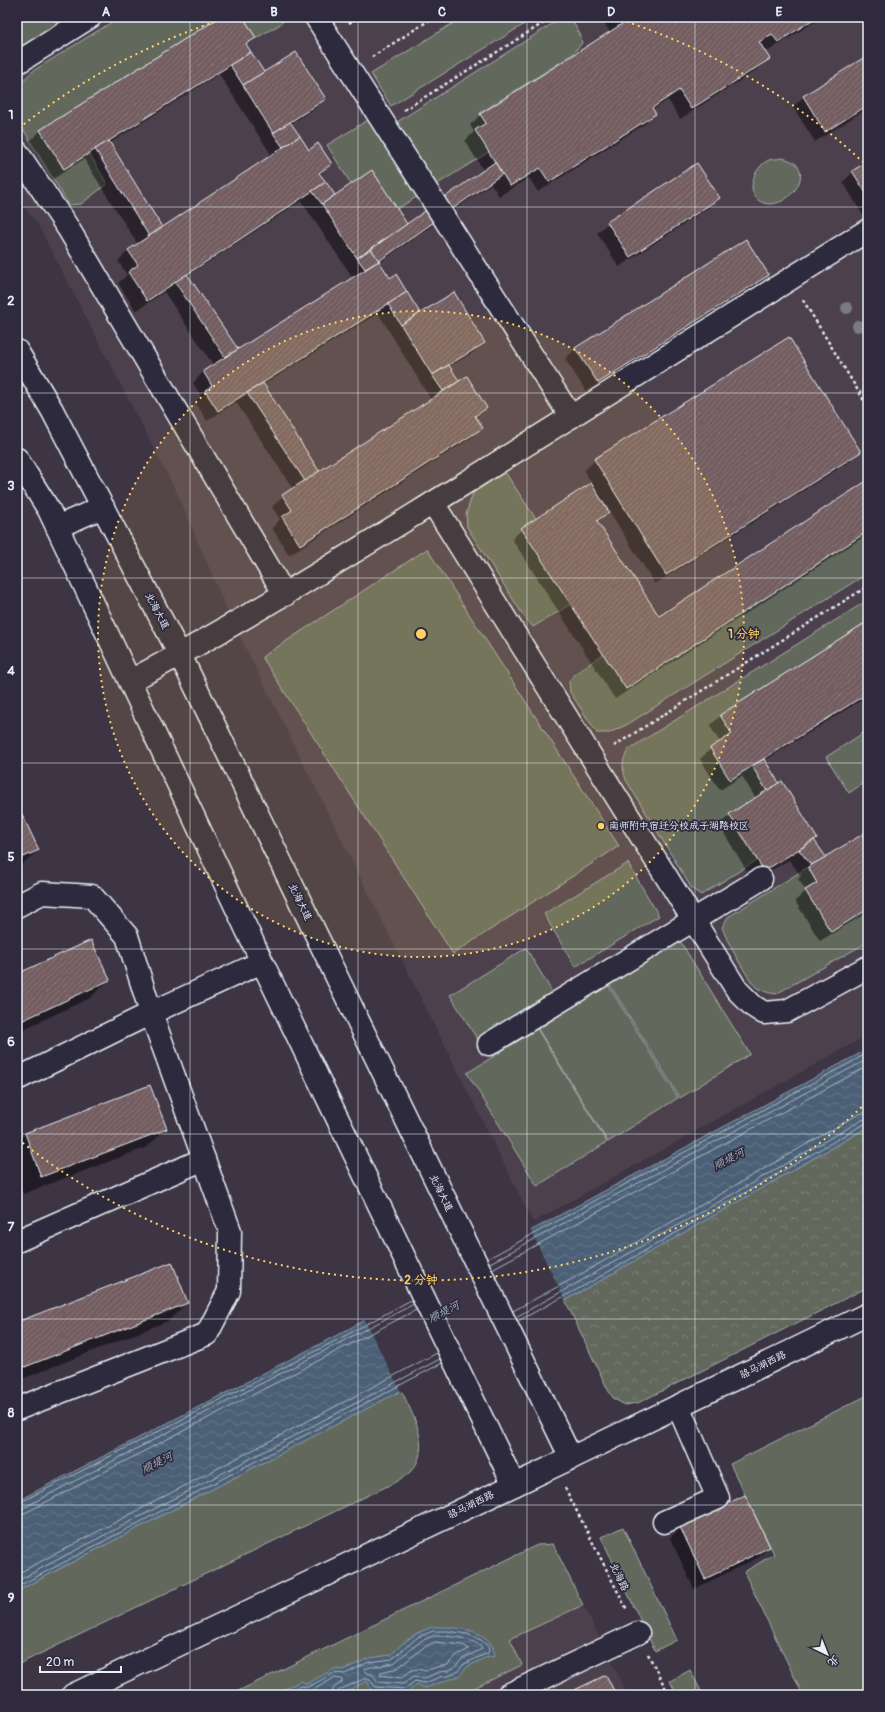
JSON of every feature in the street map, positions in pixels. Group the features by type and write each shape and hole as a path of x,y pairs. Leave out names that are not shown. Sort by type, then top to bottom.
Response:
{"street":[{"path":"17,62 90,17"},
{"path":"316,17 571,417"},
{"path":"17,152 68,228 285,595"},
{"path":"130,681 180,655 285,595 868,230"},
{"name":"北海大道","path":"17,351 52,410 180,655 535,1384 563,1462"},
{"path":"17,459 49,510 262,962 409,1264 514,1485"},
{"path":"433,503 738,990 753,1006 764,1013 787,1011 868,967"},
{"path":"57,527 103,507"},
{"path":"489,1044 761,878"},
{"path":"17,906 42,894 92,896 126,936 151,1013 230,1231 229,1291 206,1334 17,1409"},
{"path":"17,1079 151,1013 262,962"},
{"path":"17,1241 204,1159"},
{"name":"骆马湖西路","path":"73,1695 563,1462 868,1314"},
{"path":"664,1522 718,1498 678,1406"},
{"path":"508,1695 638,1633"}],"path":[{"path":"350,70 434,17"},
{"path":"383,122 553,17"},
{"path":"791,279 868,407"},
{"path":"859,393 868,387"},
{"path":"593,759 868,586"},
{"name":"北海路","path":"563,1462 638,1633 669,1695"}],"shaded area":[{"name":"南师附中宿迁分校成子湖路校区","path":"17,17 868,17 868,1035 533,1222 230,617 177,493 38,225 17,198"},
{"path":"553,1544 628,1695 230,1695 537,1545"}],"green space":[{"path":"17,17 77,17 17,54"},
{"path":"120,17 220,17 40,130 63,169 89,153 107,184 81,204 69,205 17,119 17,86 33,71"},
{"path":"243,17 288,17 279,25 256,38"},
{"path":"463,17 536,17 391,106 371,74"},
{"path":"563,17 570,17 581,36 582,43 572,55 480,113 486,123 475,130 489,152 397,209 372,171 351,184 327,145 368,120 378,134"},
{"path":"781,158 793,162 799,169 800,177 798,186 792,194 783,200 774,204 764,203 754,194 752,188 755,175 763,164 769,160"},
{"path":"505,472 536,519 571,604 533,627 525,618 467,527 466,514 473,493"},
{"path":"868,531 868,573 628,724 609,733 597,733 570,692 569,681 575,674 603,654 626,689"},
{"path":"427,549 619,846 453,954 262,657"},
{"path":"868,600 868,621 720,715 732,734 710,748 730,780 752,766 767,791 729,814 757,860 701,895 692,889 626,780 623,764 626,753 629,749"},
{"path":"868,730 868,780 849,793 826,757"},
{"path":"628,863 659,916 575,967 544,914"},
{"path":"808,867 817,883 805,890 831,931 868,909 868,942 776,994 765,992 760,990 752,983 732,949 722,927 728,917"},
{"path":"680,941 750,1054 680,1098 610,985"},
{"path":"526,948 554,995 479,1042 450,995"},
{"path":"608,985 678,1098 608,1142 538,1029"},
{"path":"537,1029 607,1142 537,1186 467,1073"},
{"path":"868,1127 868,1287 638,1403 625,1405 614,1399 608,1390 565,1300"},
{"path":"401,1390 415,1420 420,1441 420,1452 417,1462 411,1471 398,1481 17,1665 17,1591"},
{"path":"868,1395 868,1695 803,1695 744,1572 774,1554 730,1464"},
{"path":"623,1527 677,1640 655,1651 601,1537"},
{"path":"553,1544 583,1605 510,1639 522,1665 460,1695 230,1695 537,1545"},
{"path":"690,1670 703,1695 677,1695 670,1681"}],"water":[{"name":"顺堤河","path":"868,1049 868,1127 591,1286 391,1396 17,1591 17,1501 339,1334"},
{"path":"432,1627 464,1629 479,1634 486,1638 491,1644 495,1656 485,1658 467,1667 459,1676 425,1688 417,1684 407,1693 372,1692 367,1681 338,1695 272,1695 301,1681 307,1684 334,1669 343,1670 369,1658 391,1655 402,1644 417,1633"}],"pier":[{"path":"530,1229 566,1302 401,1392 364,1319"}],"building":[{"path":"220,17 232,17 233,19 243,17 256,38 246,44 251,52 64,169 40,130"},
{"path":"617,17 817,17 778,42 772,34 759,42 770,59 691,109 679,90 652,108 656,114 549,182 540,168 510,186 475,130 486,123 480,114 622,24"},
{"path":"251,52 264,72 243,85 230,65"},
{"path":"296,52 326,99 273,133 243,85"},
{"path":"868,55 868,105 825,132 803,96"},
{"path":"290,122 300,136 283,147 273,133"},
{"path":"300,136 309,150 318,143 332,164 319,173 326,182 147,301 128,272 138,265 128,250"},
{"path":"109,141 162,227 149,236 95,149"},
{"path":"868,161 868,196 852,171"},
{"path":"495,162 502,174 379,261 371,249"},
{"path":"697,163 720,198 630,257 607,222"},
{"path":"372,170 407,224 357,258 322,204"},
{"path":"326,182 335,195 322,204 312,191"},
{"path":"746,239 769,275 598,383 575,348"},
{"path":"371,249 379,261 365,269 357,258"},
{"path":"379,261 390,278 396,274 407,292 218,411 205,391 212,386 203,371"},
{"path":"187,274 238,349 225,357 175,282"},
{"path":"407,292 420,313 401,325 388,304"},
{"path":"454,292 485,343 432,375 401,325"},
{"path":"789,337 861,452 666,575 594,459"},
{"path":"449,365 459,381 443,391 432,375"},
{"path":"467,376 487,408 475,416 483,428 300,545 282,517 292,510 282,495"},
{"path":"263,383 319,471 305,481 247,393"},
{"path":"865,482 868,487 868,531 626,689 521,528 591,483 609,512 597,521 659,616"},
{"path":"868,621 868,693 730,780 710,748 732,734 720,715"},
{"path":"764,759 779,783 767,791 752,766"},
{"path":"782,781 817,838 764,871 729,814"},
{"path":"20,810 39,850 17,860 17,812"},
{"path":"868,831 868,909 831,932 805,890 817,883 808,867"},
{"path":"814,840 826,857 811,865 799,850"},
{"path":"91,940 110,980 17,1023 17,974"},
{"path":"150,1085 167,1129 41,1177 25,1133"},
{"path":"172,1262 188,1303 17,1370 17,1322"},
{"path":"745,1495 770,1547 705,1579 680,1527"},
{"path":"606,1675 616,1695 564,1695"}],"place":[{"name":"南师附中宿迁分校成子湖路校区","path":"601,826"}]}
